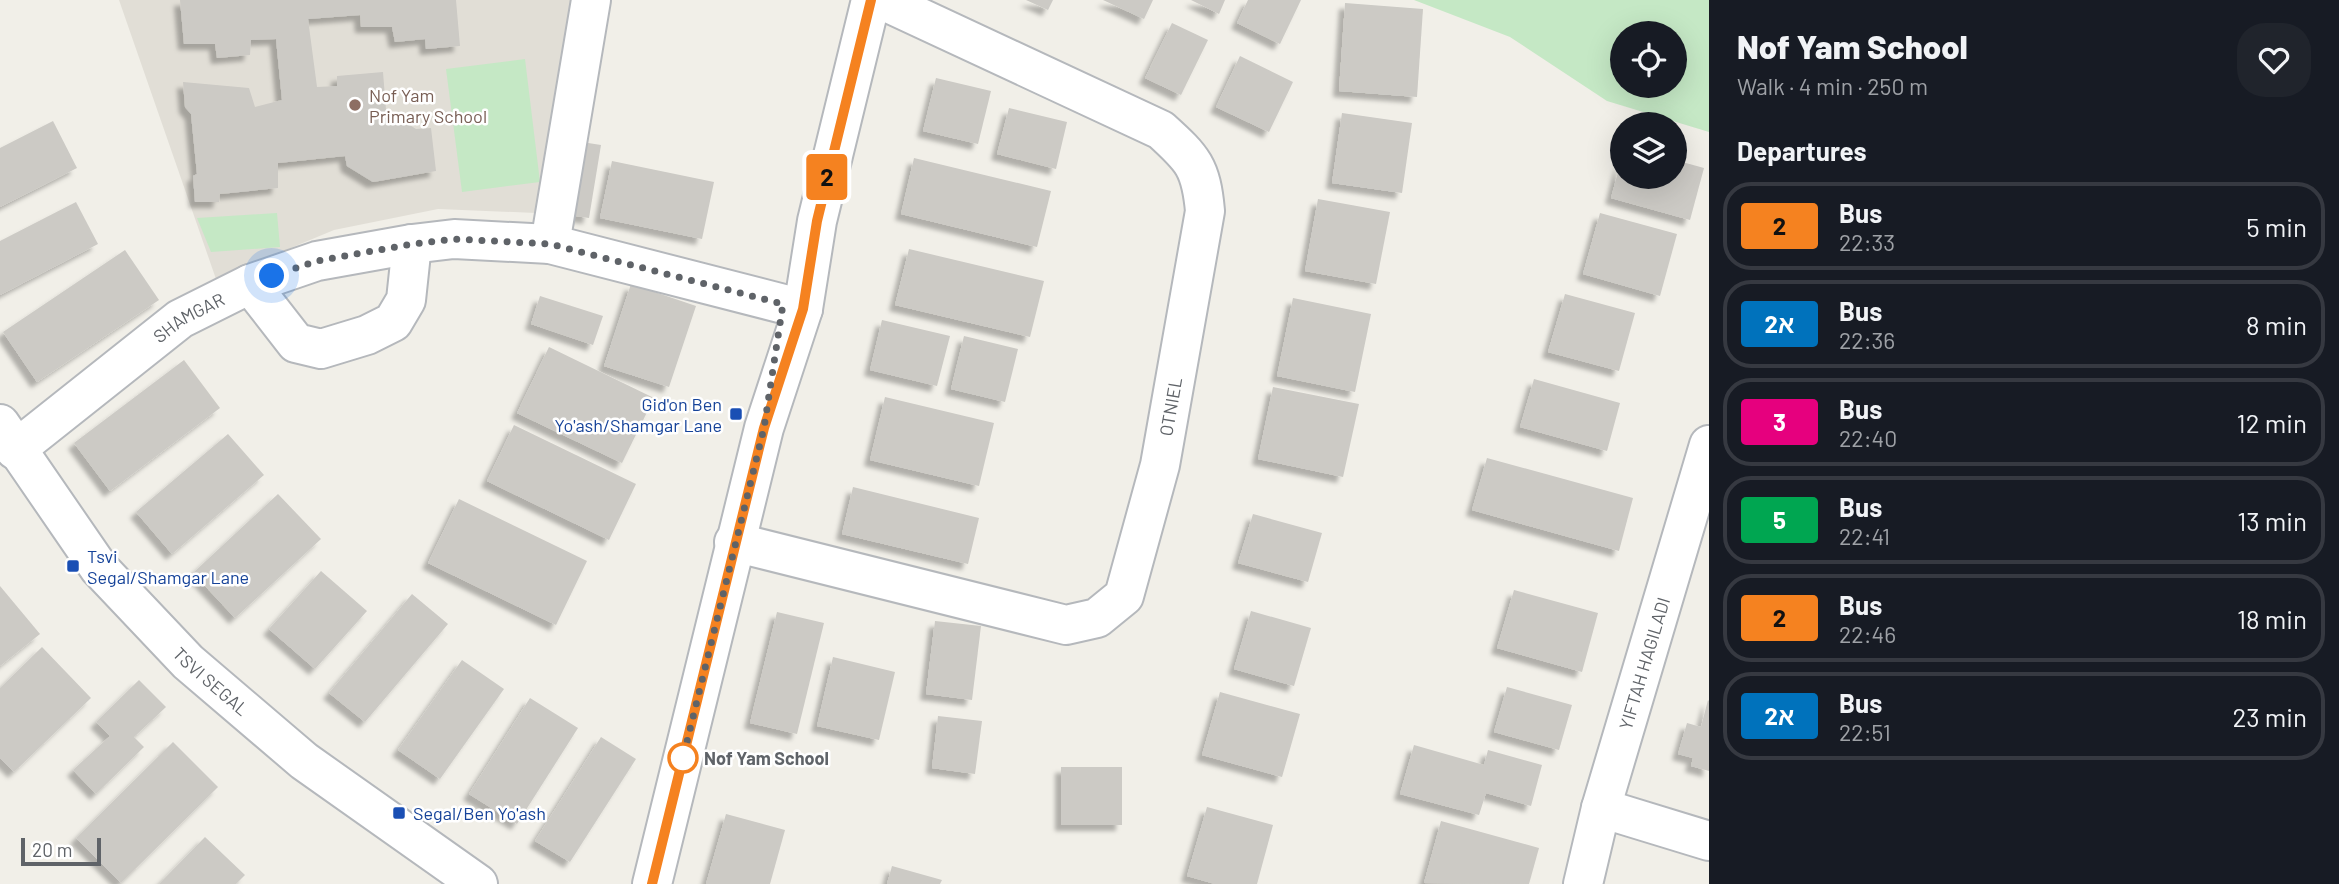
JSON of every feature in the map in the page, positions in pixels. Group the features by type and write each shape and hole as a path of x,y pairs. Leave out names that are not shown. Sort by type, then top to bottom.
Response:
{"street":[{"path":"550,244 591,0"},
{"path":"652,884 734,542 871,0"},
{"name":"OTNIEL","path":"734,542 1066,625 1097,618 1124,596 1160,465 1172,402 1205,211 1202,180 1186,152 1161,130 883,0"},
{"name":"SHAMGAR","path":"8,437 180,319 250,284 317,261 412,244 454,239 550,244 793,307"},
{"path":"250,284 296,343 321,349 367,335 393,322 407,300 412,244"},
{"name":"TSVI SEGAL","path":"8,437 99,568 188,662 304,761 478,884"},
{"name":"YIFTAH HAGILADI","path":"1583,884 1601,808 1709,445"},
{"path":"1601,808 1709,841"}],"shaded area":[{"name":"Nof Yam Primary School","path":"119,0 572,0 536,213 438,209 334,230 216,279"}],"green space":[{"path":"1414,0 1709,0 1709,132 1687,125 1687,112 1643,112 1607,101 1510,37"},
{"path":"525,59 540,182 462,192 446,69"},
{"path":"277,213 280,247 211,252 197,218"}],"building":[{"path":"180,0 456,0 460,46 426,49 425,39 395,42 392,27 361,27 360,15 308,19 317,87 337,86 337,76 383,72 386,110 416,129 431,128 436,171 373,182 347,166 345,156 278,163 278,188 220,194 219,202 195,202 193,176 197,174 191,114 185,107 183,82 249,88 255,107 282,100 276,39 251,40 250,55 217,58 215,44 184,44"},
{"path":"1026,0 1053,0 1048,10"},
{"path":"1103,0 1153,0 1144,19"},
{"path":"1191,0 1225,0 1219,14"},
{"path":"1248,0 1301,0 1280,44 1237,23"},
{"path":"1345,3 1423,9 1417,97 1339,91"},
{"path":"1172,23 1208,40 1181,95 1145,78"},
{"path":"1240,56 1293,82 1269,132 1216,107"},
{"path":"936,78 991,91 978,144 923,131"},
{"path":"1009,108 1067,122 1056,169 997,154"},
{"path":"1342,113 1412,123 1402,193 1332,183"},
{"path":"53,121 77,168 0,207 0,148"},
{"path":"569,140 601,145 589,218 556,213"},
{"path":"914,158 1051,191 1037,247 901,214"},
{"path":"612,161 714,182 702,239 600,218"},
{"path":"1687,163 1704,168 1690,220 1611,198 1613,189 1687,189"},
{"path":"1318,199 1390,212 1376,284 1305,271"},
{"path":"76,202 98,244 0,295 0,241"},
{"path":"1600,213 1677,234 1660,296 1583,274"},
{"path":"909,249 1044,281 1030,337 895,305"},
{"path":"125,250 159,300 37,382 3,332"},
{"path":"631,284 696,306 669,387 604,366"},
{"path":"1565,294 1635,313 1619,371 1548,352"},
{"path":"540,296 603,316 593,345 531,324"},
{"path":"1293,298 1371,314 1355,392 1277,376"},
{"path":"882,320 950,336 937,386 870,370"},
{"path":"964,336 1018,349 1005,402 951,389"},
{"path":"549,347 654,398 622,463 517,413"},
{"path":"184,360 220,408 110,491 74,443"},
{"path":"1534,379 1620,403 1607,451 1520,427"},
{"path":"1273,387 1359,404 1343,477 1258,459"},
{"path":"885,397 994,423 979,486 870,460"},
{"path":"514,425 636,484 609,540 487,481"},
{"path":"228,434 264,475 172,554 136,512"},
{"path":"1487,458 1633,498 1619,551 1472,510"},
{"path":"853,487 979,518 968,564 842,534"},
{"path":"278,494 321,539 235,618 193,573"},
{"path":"459,499 587,561 556,625 428,563"},
{"path":"1253,514 1322,533 1308,582 1238,563"},
{"path":"321,571 367,611 315,669 269,629"},
{"path":"0,586 40,634 0,666"},
{"path":"1514,590 1598,613 1582,672 1497,648"},
{"path":"412,594 448,624 365,722 329,693"},
{"path":"1251,611 1311,628 1294,686 1234,669"},
{"path":"777,612 824,623 797,734 750,723"},
{"path":"935,621 981,626 972,700 926,694"},
{"path":"42,647 91,698 14,772 0,758 0,688"},
{"path":"833,657 895,672 879,740 817,726"},
{"path":"462,660 504,689 440,779 398,750"},
{"path":"139,680 166,707 134,737 144,747 96,794 73,770 110,736 96,722"},
{"path":"1507,687 1572,705 1559,750 1494,732"},
{"path":"1220,692 1300,714 1282,777 1202,755"},
{"path":"530,698 578,728 517,824 469,794"},
{"path":"1708,700 1709,771 1691,766 1693,758 1678,754 1687,723 1701,727"},
{"path":"938,716 982,721 975,774 932,768"},
{"path":"601,737 636,759 570,862 535,841"},
{"path":"173,742 218,787 121,883 76,838"},
{"path":"1414,745 1484,765 1488,750 1542,765 1531,806 1486,793 1479,815 1400,794"},
{"path":"1061,767 1122,767 1122,825 1061,825"},
{"path":"1207,807 1273,825 1257,884 1215,884 1187,876"},
{"path":"726,814 785,830 770,884 706,884"},
{"path":"1441,821 1539,848 1529,884 1424,883"},
{"path":"205,837 245,875 236,884 159,884"},
{"path":"892,866 942,880 940,884 887,884"}],"bus line":[{"name":"2","path":"652,884 734,542 764,428 803,309 817,221 871,0"}],"place":[{"name":"Nof Yam Primary School","path":"355,105"},
{"name":"Gid'on Ben Yo'ash/Shamgar Lane","path":"736,414"},
{"name":"Tsvi Segal/Shamgar Lane","path":"73,566"},
{"name":"Nof Yam School","path":"683,758"},
{"name":"Segal/Ben Yo'ash","path":"399,813"}],"route":[{"path":"272,276 317,261 454,239 550,244 783,304 764,428 683,758"}]}
